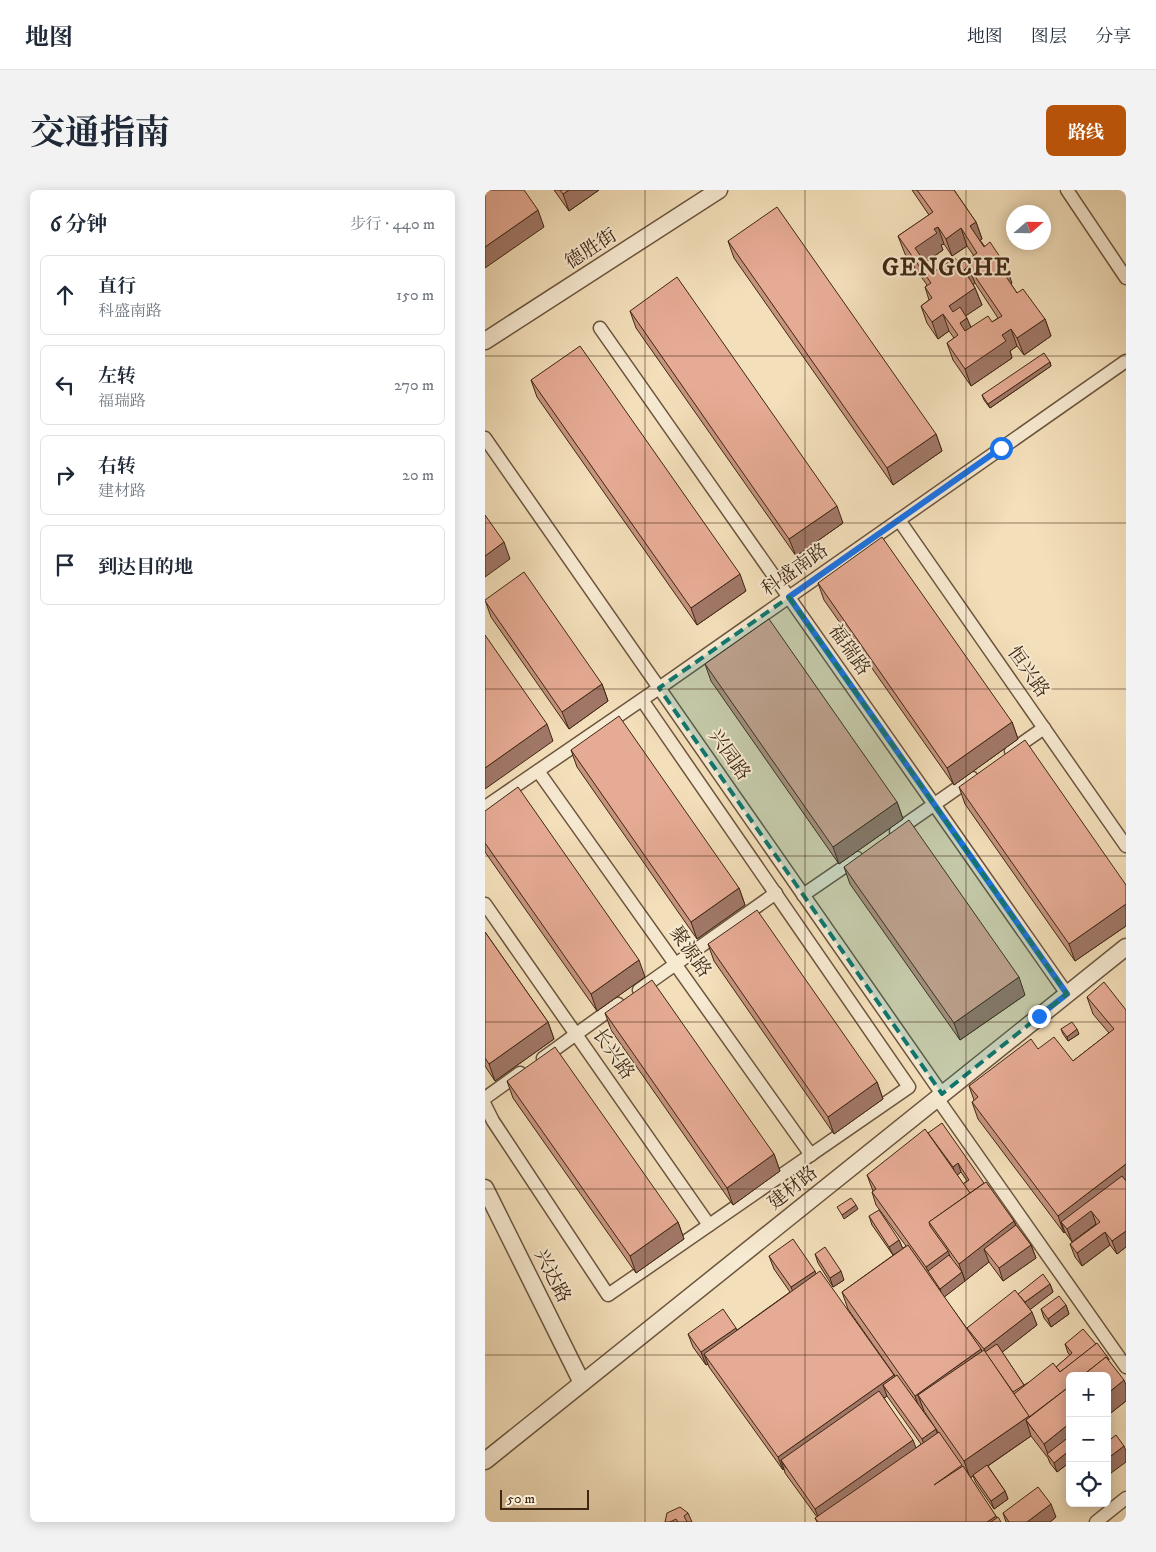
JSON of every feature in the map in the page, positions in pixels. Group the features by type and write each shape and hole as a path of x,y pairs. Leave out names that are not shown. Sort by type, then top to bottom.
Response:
{"street":[{"name":"德胜街","path":"485,341 719,190"},
{"path":"1067,190 1126,278"},
{"name":"福瑞路","path":"600,328 1067,994"},
{"name":"科盛南路","path":"485,808 1126,361"},
{"name":"兴园路","path":"485,438 803,895 1126,1367"},
{"name":"恒兴路","path":"899,520 1126,846"},
{"path":"485,1105 493,1121 608,1295 909,1087 642,700"},
{"path":"1005,755 1044,728"},
{"name":"聚源路","path":"538,771 811,1155"},
{"path":"885,838 981,772"},
{"path":"803,895 869,850"},
{"path":"485,1098 775,893"},
{"name":"长兴路","path":"485,904 709,1225"},
{"name":"建材路","path":"485,1461 1126,947"},
{"name":"兴达路","path":"485,1188 583,1383"},
{"path":"1096,1522 1126,1498"}],"highlighted area":[{"path":"789,597 1067,994 942,1094 659,688"}],"building":[{"path":"485,190 524,190 538,210 485,247"},
{"path":"560,190 569,190 563,194"},
{"path":"917,190 954,190 976,222 970,226 984,247 990,242 1006,266 1001,269 1017,293 1023,289 1045,319 1017,338 1011,329 1002,335 1006,341 965,369 947,343 958,335 943,314 932,322 921,306 932,298 925,287 931,283 898,236 933,212","holes":["938,227 946,239 961,228 977,253 960,265 955,258 932,273 915,248 937,233 934,229","968,266 1002,316 992,322 988,316 965,331 960,323 967,318 960,307 953,312 949,306 975,288 964,270"]},
{"path":"777,207 936,434 887,468 728,241"},
{"path":"677,277 837,506 789,539 630,311"},
{"path":"580,346 740,574 691,608 531,380"},
{"path":"1044,353 1050,362 988,404 982,395"},
{"path":"485,515 504,542 485,556"},
{"path":"882,537 1012,722 947,768 818,583"},
{"path":"524,572 602,684 562,712 485,601"},
{"path":"769,619 897,802 833,847 705,664"},
{"path":"485,635 547,724 485,768"},
{"path":"619,716 739,888 691,922 571,750"},
{"path":"1025,740 1126,885 1126,904 1069,944 959,787"},
{"path":"518,787 639,960 591,994 485,843 485,811"},
{"path":"909,820 1019,977 954,1023 844,867"},
{"path":"757,910 877,1082 828,1117 708,944"},
{"path":"485,932 548,1022 489,1064 485,1058"},
{"path":"652,980 774,1154 727,1188 605,1013"},
{"path":"1104,982 1126,1010 1126,1164 1058,1216 972,1102 978,1097 969,1086 1031,1039 1038,1049 1054,1037 1073,1061 1114,1029 1087,997"},
{"path":"1072,1022 1077,1029 1067,1037 1061,1029"},
{"path":"555,1047 678,1222 630,1256 507,1081"},
{"path":"942,1123 984,1183 970,1193 963,1184 969,1180 958,1163 953,1167 928,1133"},
{"path":"925,1129 970,1193 929,1222 948,1251 926,1267 872,1192 876,1189 867,1175"},
{"path":"1122,1176 1126,1181 1126,1231 1112,1241 1105,1232 1077,1253 1070,1244 1100,1222 1091,1211 1067,1229 1061,1222"},
{"path":"986,1182 1014,1221 959,1264 929,1222"},
{"path":"851,1198 856,1205 842,1215 837,1207"},
{"path":"879,1210 899,1240 889,1247 869,1216"},
{"path":"1016,1225 1031,1245 999,1268 984,1249"},
{"path":"793,1239 815,1271 791,1287 769,1256"},
{"path":"908,1245 981,1349 915,1396 842,1292"},
{"path":"825,1247 841,1271 830,1278 815,1254"},
{"path":"949,1255 962,1272 940,1289 928,1271"},
{"path":"820,1271 894,1375 778,1457 704,1354"},
{"path":"1043,1274 1050,1284 1025,1302 1018,1294"},
{"path":"1015,1290 1032,1312 984,1349 967,1328"},
{"path":"1059,1296 1066,1305 1048,1319 1041,1309"},
{"path":"723,1309 736,1328 701,1352 688,1334"},
{"path":"1083,1329 1096,1344 1060,1372 1056,1367 1072,1353 1065,1344"},
{"path":"1097,1343 1109,1359 1106,1357 1087,1372 1066,1372 1066,1389 1029,1417 1014,1394 1053,1363 1060,1372"},
{"path":"997,1344 1024,1385 1013,1392 985,1352"},
{"path":"984,1350 1029,1416 964,1461 918,1395"},
{"path":"1106,1357 1124,1380 1111,1391 1111,1372 1087,1372"},
{"path":"897,1375 936,1429 922,1439 883,1385"},
{"path":"1066,1389 1066,1426 1044,1444 1026,1420"},
{"path":"879,1391 913,1440 815,1509 781,1460"},
{"path":"939,1432 962,1465 934,1485 963,1466 996,1516 987,1522 818,1522 815,1518"},
{"path":"1116,1435 1124,1446 1111,1456 1111,1439"},
{"path":"1066,1439 1066,1453 1054,1463 1047,1454"},
{"path":"987,1465 1005,1491 991,1501 973,1475"},
{"path":"1038,1487 1051,1504 1027,1522 1009,1522 1003,1513"},
{"path":"680,1507 688,1513 684,1516 687,1522 678,1522 676,1519 665,1522 667,1513"},
{"path":"998,1517 1001,1522 991,1522"}],"district":[{"name":"GENGCHE","path":"947,268"}],"route":[{"path":"1001,448 789,597 1067,994 1039,1016"}]}
